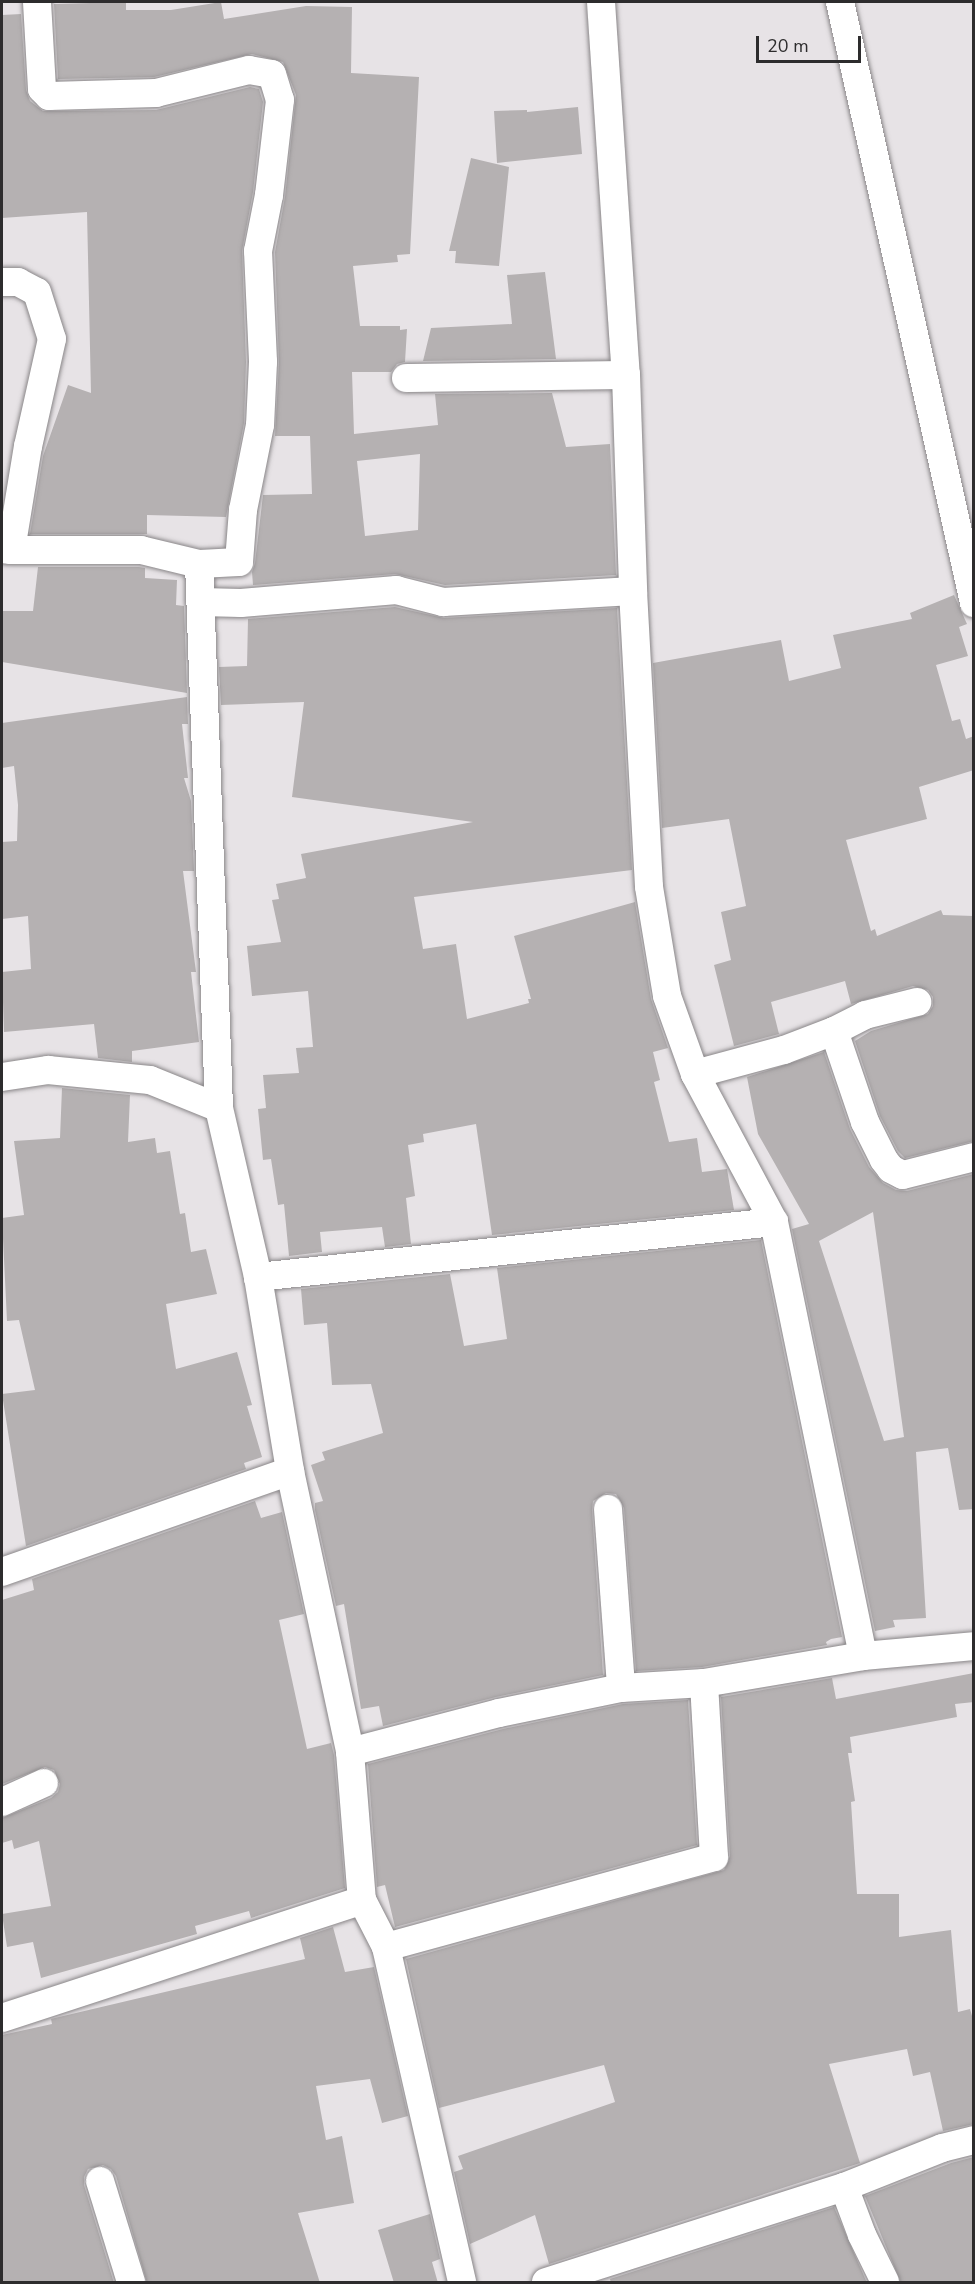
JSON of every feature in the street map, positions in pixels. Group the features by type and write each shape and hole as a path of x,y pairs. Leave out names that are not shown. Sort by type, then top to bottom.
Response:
{"street":[{"path":"2,282 18,282 37,292 52,339 6,550 141,550 199,564 239,562 243,510 260,425 263,362 258,251 269,195 280,100 272,74 249,70 156,93 49,96 42,89 37,2"},
{"path":"601,2 626,375 633,591 649,886 667,996 695,1074 774,1222 863,1656"},
{"path":"840,2 963,516 974,603"},
{"path":"406,378 626,375"},
{"path":"199,564 219,1108 258,1276 290,1471 350,1752 362,1900 386,1947 462,2283"},
{"path":"201,602 241,603 396,590 443,602 633,591"},
{"path":"695,1074 784,1050 834,1031 865,1015 917,1002"},
{"path":"834,1031 865,1122 891,1170 903,1175 974,1157"},
{"path":"2,1077 48,1070 150,1080 219,1108"},
{"path":"258,1276 774,1222"},
{"path":"2,1572 290,1471"},
{"path":"608,1509 621,1688"},
{"path":"350,1752 499,1713 621,1688 704,1683 863,1656 974,1646"},
{"path":"386,1947 714,1857 704,1683"},
{"path":"2,1802 44,1784"},
{"path":"2,2018 362,1900"},
{"path":"546,2283 844,2187 942,2148 974,2140"},
{"path":"100,2181 131,2283"},
{"path":"844,2187 862,2235 885,2283"}],"building":[{"path":"126,2 126,10 171,10 221,2 224,19 306,6 352,7 351,73 419,77 410,254 397,255 398,262 353,266 360,326 400,326 400,330 407,329 405,362 397,364 391,372 352,372 354,434 438,425 435,394 552,393 566,447 610,444 616,575 445,585 395,574 253,585 252,572 263,495 312,494 310,436 275,436 279,363 275,252 285,197 296,95 283,62 252,54 154,77 58,79 54,4","holes":["420,454 418,530 365,536 357,461"]},
{"path":"21,14 26,90 30,101 43,111 156,110 250,87 259,89 263,102 253,192 242,251 246,362 244,423 226,517 147,515 147,534 30,534 43,456 68,385 91,393 87,212 2,218 2,15"},
{"path":"578,107 582,154 497,163 494,111 527,110 527,112"},
{"path":"471,158 509,167 499,266 455,263 456,251 449,251"},
{"path":"545,272 556,359 423,361 431,328 512,324 507,275"},
{"path":"38,567 139,567 145,568 145,578 177,580 176,605 184,606 187,693 2,662 2,611 33,611"},
{"path":"954,595 967,624 959,627 968,656 936,665 952,721 960,719 966,739 974,736 974,770 919,787 927,819 846,840 871,931 875,929 877,936 941,910 943,915 974,916 974,1141 905,1158 898,1151 880,1116 855,1041 871,1031 928,1014 933,1006 933,997 928,990 913,986 851,1004 845,981 771,1002 779,1034 734,1046 714,965 731,960 721,912 746,906 729,819 662,828 653,663 781,640 789,681 841,668 833,635 912,619 910,613"},
{"path":"395,607 444,618 617,608 632,870 414,897 423,949 456,944 467,1019 529,1003 528,999 531,999 514,936 635,902 651,999 668,1048 653,1052 660,1080 654,1082 669,1142 697,1138 702,1172 727,1169 734,1210 492,1235 476,1124 423,1134 424,1142 408,1145 415,1196 406,1198 411,1244 385,1247 382,1227 320,1232 322,1252 289,1256 284,1204 278,1205 271,1159 263,1160 258,1109 266,1108 263,1075 299,1073 296,1048 313,1047 308,991 252,996 247,946 281,942 272,900 279,899 276,884 306,878 301,854 473,822 292,797 304,702 221,705 219,667 247,666 248,619"},
{"path":"187,697 188,724 182,724 188,778 184,778 191,801 194,871 183,871 196,972 191,972 199,1042 132,1051 132,1062 98,1058 94,1024 4,1032 2,972 31,969 28,916 2,919 2,842 17,841 18,805 14,766 2,768 2,723"},
{"path":"824,1052 850,1129 869,1167 883,1183 896,1190 907,1191 974,1174 974,1509 959,1510 948,1448 916,1452 926,1618 893,1620 895,1627 875,1631 792,1229 809,1224 758,1134 747,1077","holes":["873,1212 904,1437 884,1441 819,1241"]},
{"path":"62,1088 130,1095 128,1142 155,1138 157,1153 170,1151 180,1214 185,1213 191,1252 206,1249 217,1294 166,1304 176,1369 237,1352 252,1405 247,1406 262,1457 244,1463 246,1469 26,1546 2,1394 35,1390 19,1320 7,1321 2,1218 24,1215 14,1141 60,1138"},
{"path":"761,1240 842,1637 831,1639 826,1642 827,1645 702,1667 636,1671 624,1508 616,1494 606,1493 593,1501 592,1510 603,1675 496,1697 383,1726 379,1706 361,1709 344,1604 336,1606 315,1510 315,1503 323,1501 311,1465 325,1460 322,1452 383,1433 371,1384 332,1385 327,1323 304,1325 301,1289 450,1274 464,1346 507,1339 497,1268"},
{"path":"255,1501 261,1518 282,1512 304,1614 279,1620 307,1749 331,1743 334,1755 345,1888 251,1918 249,1911 195,1926 197,1934 41,1978 33,1942 7,1947 2,1914 51,1906 39,1841 14,1849 12,1840 2,1843 2,1818 51,1798 58,1792 60,1784 54,1770 45,1767 2,1784 2,1600 34,1590 32,1579"},
{"path":"974,1673 974,1702 955,1704 957,1717 850,1737 852,1753 848,1753 855,1801 851,1802 857,1894 899,1894 899,1937 951,1930 958,2012 970,2009 974,2023 974,2124 943,2131 930,2072 913,2076 907,2049 829,2064 860,2163 549,2264 535,2215 470,2244 454,2172 463,2169 458,2156 615,2102 604,2065 439,2108 406,1959 724,1870 730,1856 721,1697 832,1678 836,1699"},
{"path":"688,1700 697,1845 395,1927 385,1885 377,1887 368,1764 503,1729 623,1704"},
{"path":"333,1927 345,1972 374,1967 408,2116 382,2123 370,2079 316,2086 326,2140 342,2136 354,2203 298,2213 320,2283 147,2283 116,2176 111,2169 103,2165 88,2169 84,2177 84,2185 114,2283 2,2283 2,2035 52,2024 51,2019 305,1959 300,1938"},
{"path":"974,2157 974,2283 901,2283 865,2196 951,2163"},
{"path":"834,2207 867,2283 611,2283 610,2279"},
{"path":"430,2214 440,2259 432,2262 438,2283 394,2283 378,2230"}]}
